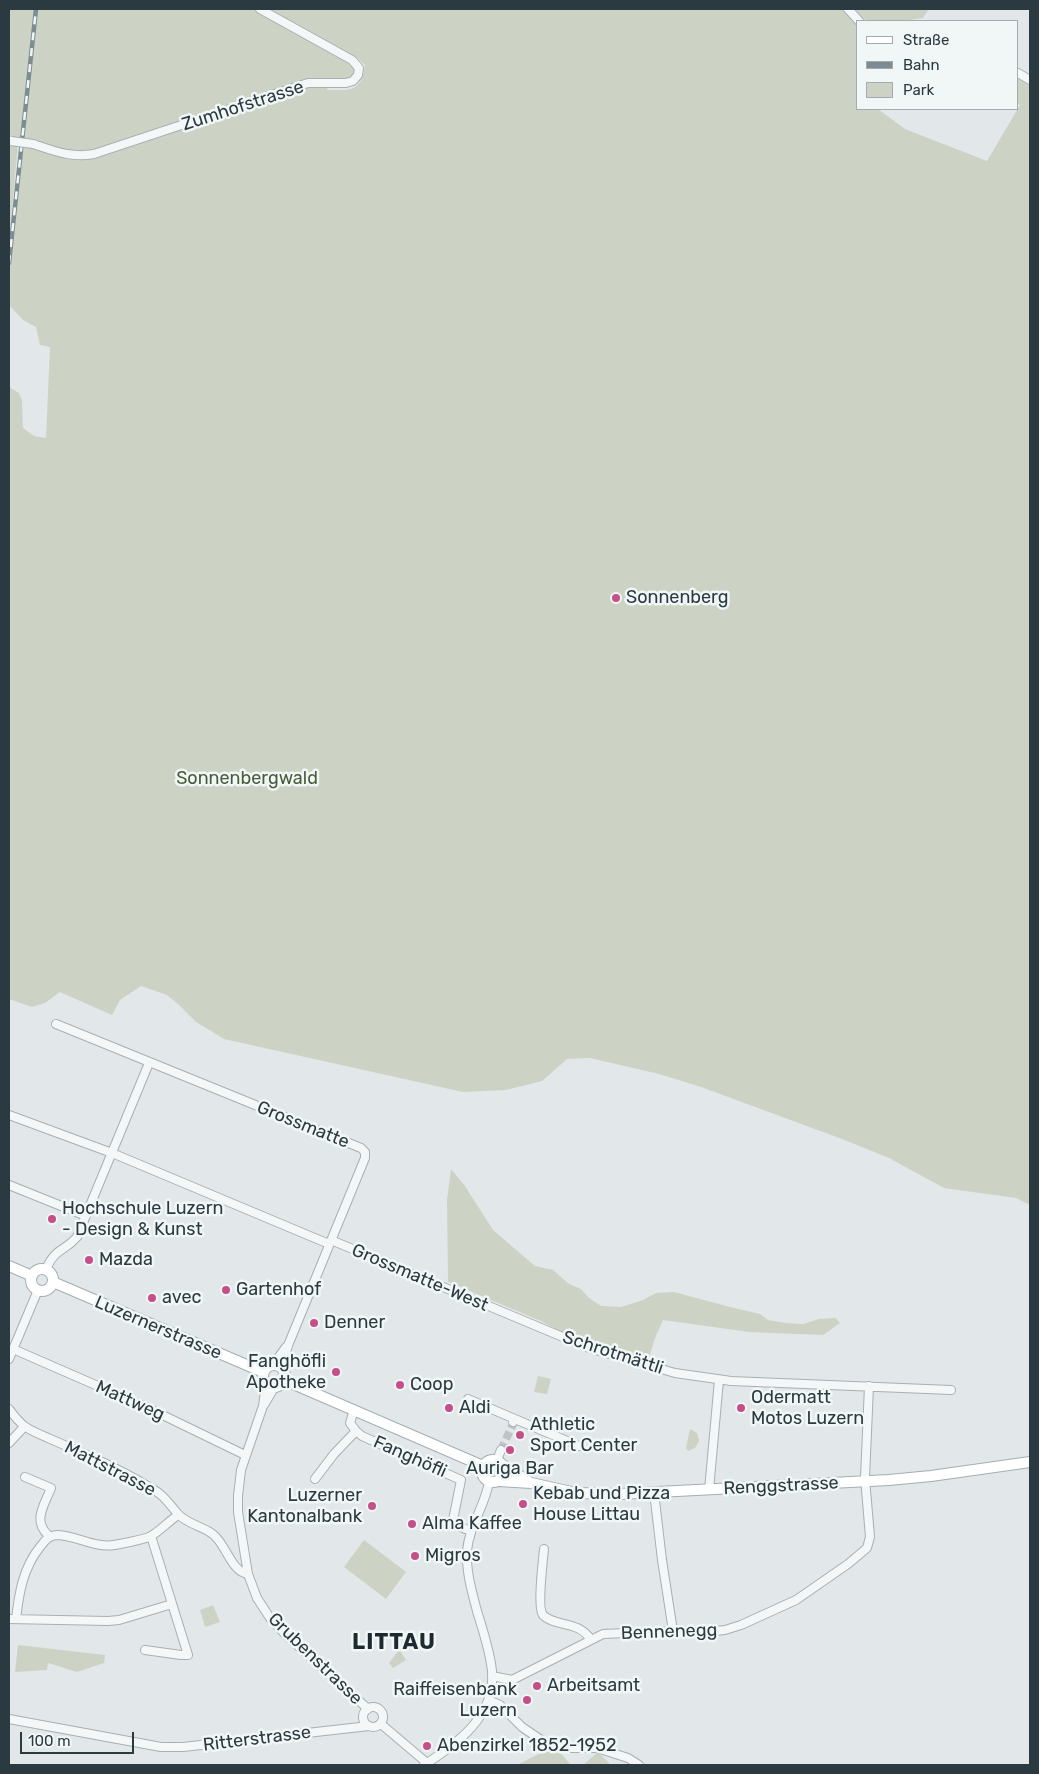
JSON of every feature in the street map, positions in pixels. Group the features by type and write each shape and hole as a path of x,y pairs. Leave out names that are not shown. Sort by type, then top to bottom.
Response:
{"main road":[{"path":"9,1266 32,1276"},
{"path":"46,1269 52,1276 53,1282 46,1290 38,1290 33,1285 32,1276 36,1270 46,1269"},
{"name":"Luzernerstrasse","path":"53,1282 78,1295 263,1372"},
{"path":"277,1366 285,1374 284,1380 279,1386 270,1386 263,1378 263,1372 267,1367 277,1366"},
{"path":"284,1380 483,1466"},
{"path":"500,1458 504,1474 494,1481 486,1480 482,1474 483,1466 490,1460 500,1458"},
{"name":"Renggstrasse","path":"500,1458 531,1483"},
{"name":"Renggstrasse","path":"494,1481 531,1483 559,1490 584,1493 613,1494 931,1476 1030,1462"}],"street":[{"name":"Zumhofstrasse","path":"10,141 33,144 60,154 76,156 94,154 308,83 346,83 353,81 358,75 359,68 352,60 260,9"},
{"path":"848,9 858,20"},
{"path":"1019,74 1030,80"},
{"name":"Grossmatte","path":"56,1024 361,1148 364,1152 365,1158 289,1343 277,1366"},
{"path":"46,1269 57,1251 77,1237 149,1063"},
{"path":"9,1115 112,1153 330,1242"},
{"path":"9,1185 86,1216"},
{"name":"Grossmatte-West","path":"330,1242 510,1316"},
{"path":"9,1359 38,1290"},
{"name":"Schrotmättli","path":"510,1316 589,1348 675,1374 719,1380 951,1390"},
{"name":"Mattweg","path":"13,1349 146,1408 245,1455"},
{"path":"709,1490 719,1380"},
{"name":"Grubenstrasse","path":"270,1386 245,1455 239,1482 238,1512 248,1574 257,1598 270,1618 285,1634 368,1709"},
{"path":"865,1481 868,1386"},
{"path":"468,1399 514,1421 578,1446"},
{"name":"Mattstrasse","path":"9,1409 24,1427 103,1462 153,1488 166,1498 178,1515 215,1535 225,1548 236,1569 242,1574 248,1574"},
{"name":"Fanghöfli","path":"354,1410 350,1421 356,1431 362,1436 461,1480 453,1520 458,1526 471,1531"},
{"path":"9,1443 24,1427"},
{"name":"Fanghöfli","path":"315,1479 334,1454 356,1431"},
{"path":"25,1477 51,1488 39,1524 42,1530 49,1536"},
{"path":"381,1724 425,1764 443,1754 466,1734 481,1716 488,1700 492,1676 488,1652 468,1578 468,1551 471,1531 494,1481"},
{"name":"Bennenegg","path":"492,1676 512,1680 603,1634 673,1631 712,1632 741,1625 796,1600 859,1556 867,1548 870,1537 865,1481"},
{"path":"654,1492 673,1631"},
{"path":"172,1604 120,1620 13,1619 25,1574 33,1557 49,1536 64,1536 112,1546 150,1536 178,1515"},
{"path":"145,1650 188,1655 150,1536"},
{"path":"544,1549 541,1590 541,1611 543,1615 582,1630 588,1634 591,1640"},
{"path":"488,1700 500,1704 522,1727 544,1742 568,1748 597,1748 628,1758 639,1765"},
{"path":"374,1707 380,1709 383,1718 381,1724 369,1726 365,1723 365,1712 374,1707"},
{"path":"357,1727 364,1718"},
{"name":"Ritterstrasse","path":"9,1719 109,1739 162,1747 183,1747 369,1726"}],"green space":[{"path":"9,9 257,9 351,61 356,67 354,76 348,79 309,80 199,116 187,118 174,125 93,151 69,151 30,140 9,138"},
{"name":"Sonnenbergwald","path":"265,9 843,9 856,22 856,110 879,110 905,129 987,161 1017,110 1019,110 1019,77 1030,83 1030,1205 1016,1198 944,1188 889,1158 701,1087 659,1074 590,1058 567,1059 542,1081 506,1090 463,1092 224,1039 196,1022 167,995 141,986 120,1000 112,1015 60,992 45,1003 32,1007 9,999 9,387 19,393 22,400 23,428 34,436 46,438 50,347 40,345 36,327 23,320 9,305 10,265 24,145 85,158 309,86 328,85 327,90 354,88 361,81 365,65 356,57"},
{"path":"855,9 929,9 923,18 910,20 865,20"},
{"path":"9,143 18,144 9,241"},
{"path":"451,1169 465,1186 493,1230 535,1266 553,1270 569,1284 581,1289 589,1298 601,1306 621,1307 643,1300 656,1293 674,1292 760,1314 768,1320 803,1324 819,1319 836,1318 840,1323 823,1335 749,1332 663,1320 647,1364 617,1355 448,1282 447,1200"},
{"path":"538,1376 551,1379 547,1394 534,1392"},
{"path":"690,1429 697,1433 699,1441 695,1448 688,1451 686,1448"},
{"path":"364,1540 406,1572 386,1599 344,1567"},
{"path":"213,1605 220,1622 205,1627 200,1610"},
{"path":"18,1645 105,1655 104,1663 77,1672 48,1663 47,1670 15,1672"},
{"path":"398,1651 401,1652 406,1660 393,1668 389,1663"},
{"path":"549,1749 557,1749 571,1765 517,1765"},
{"path":"598,1752 611,1765 583,1765"}],"tunnel":[{"path":"501,1450 513,1424"}],"railway":[{"path":"9,263 36,9"}],"place":[{"name":"Sonnenberg","path":"616,598"},
{"name":"Hochschule Luzern - Design & Kunst","path":"52,1219"},
{"name":"Mazda","path":"89,1260"},
{"name":"Gartenhof","path":"226,1290"},
{"name":"avec","path":"152,1298"},
{"name":"Denner","path":"314,1323"},
{"name":"Fanghöfli Apotheke","path":"336,1372"},
{"name":"Coop","path":"400,1385"},
{"name":"Aldi","path":"449,1408"},
{"name":"Odermatt Motos Luzern","path":"741,1408"},
{"name":"Athletic Sport Center","path":"520,1435"},
{"name":"Auriga Bar","path":"510,1450"},
{"name":"Kebab und Pizza House Littau","path":"523,1504"},
{"name":"Luzerner Kantonalbank","path":"372,1506"},
{"name":"Alma Kaffee","path":"412,1524"},
{"name":"Migros","path":"415,1556"},
{"name":"Arbeitsamt","path":"537,1686"},
{"name":"Raiffeisenbank Luzern","path":"527,1700"},
{"name":"Abenzirkel 1852-1952","path":"427,1746"}],"district":[{"name":"LITTAU","path":"394,1643"}]}
